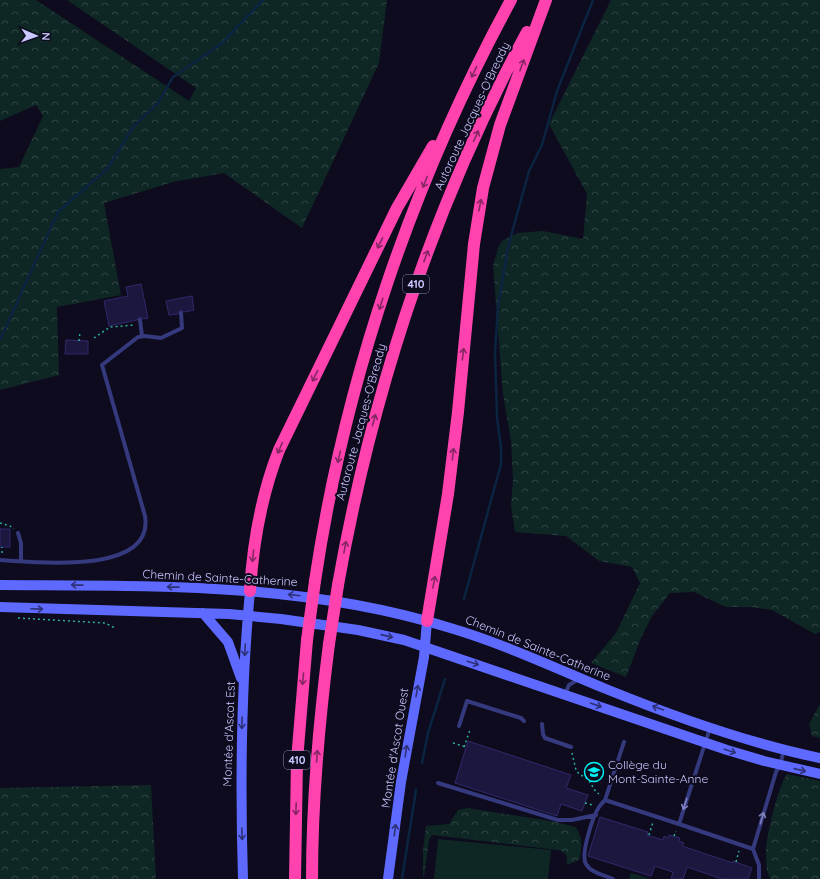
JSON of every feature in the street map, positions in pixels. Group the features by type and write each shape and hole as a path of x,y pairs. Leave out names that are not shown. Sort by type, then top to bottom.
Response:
{"highway":[{"name":"Autoroute Jacques-O'Bready","path":"295,879 297,760 307,640 324,528 353,400 370,338 390,276 432,164 463,95 511,0"},
{"name":"Autoroute Jacques-O'Bready","path":"312,879 317,759 329,644 338,585 354,500 369,438 391,361 416,286 443,214 508,69 545,0"},
{"path":"427,621 448,494 474,244 482,193 500,125 545,0"},
{"path":"250,590 254,544 259,514 267,484 279,450 397,208 463,95"}],"main road":[{"name":"Chemin de Sainte-Catherine","path":"0,585 116,586 250,590 333,600 389,611 427,621 501,645 617,693 743,739 820,758"},
{"name":"Montée d'Ascot Est","path":"243,879 241,795 243,684 250,590"},
{"path":"0,607 248,616 310,622 358,630 404,640 705,742 780,765 820,774"},
{"path":"203,614 228,642 243,684"},
{"name":"Montée d'Ascot Ouest","path":"388,879 399,798 425,647 427,621"}],"lane":[{"path":"0,560 65,563 94,560 115,556 126,551 137,544 143,536 146,526 144,516 102,365 132,341 142,336 161,338 182,328 181,313"},
{"path":"140,322 142,336"},
{"path":"18,533 21,543 21,561"},
{"path":"565,694 569,685 581,678"},
{"path":"459,726 467,701 521,718 524,721"},
{"path":"542,724 543,734 546,738 571,747"},
{"path":"679,824 710,727"},
{"path":"613,879 593,870 587,865 584,858 585,848 596,815 599,807 605,800 624,742"},
{"path":"759,879 759,865 753,849 784,750"},
{"path":"438,783 558,820 572,820 596,815"},
{"path":"605,800 753,849"}],"path":[{"path":"94,338 110,327 140,322"},
{"path":"79,341 80,332"},
{"path":"0,523 12,527 18,533"},
{"path":"14,618 105,623 115,628"},
{"path":"453,743 465,747 470,730"},
{"path":"572,757 576,770 579,774 585,777 596,792"},
{"path":"585,803 591,805"},
{"path":"648,835 655,816"},
{"path":"674,836 677,830"}],"green space":[{"path":"0,0 36,0 189,101 196,88 67,0 387,0 379,63 302,228 224,173 173,182 104,203 121,295 57,307 59,375 0,390 0,169 19,167 43,116 36,105 0,121"},
{"path":"611,0 820,0 820,632 815,634 772,610 751,607 726,607 694,592 670,593 652,616 641,638 626,677 591,663 616,633 640,583 632,567 599,561 566,536 515,532 511,506 513,480 511,441 503,394 493,266 498,248 502,241 517,233 543,231 583,239 587,194 549,124"},
{"path":"820,704 820,738 812,736 809,724"},
{"path":"787,774 820,781 820,879 770,879 767,871 766,849 768,832 780,789"},
{"path":"151,785 156,879 0,879 0,788"},
{"path":"468,808 556,822 575,827 581,838 581,852 579,860 567,865 566,855 564,852 558,850 432,835 429,840 424,877 423,850 426,826 449,824 458,810"},
{"path":"438,839 551,850 548,879 434,879"},
{"path":"631,873 651,879 629,879"}],"building":[{"path":"141,284 148,318 143,319 139,317 137,320 109,326 104,301 128,296 126,287"},
{"path":"192,296 194,310 184,312 180,310 178,314 169,315 166,301"},
{"path":"66,340 88,341 88,354 65,354"},
{"path":"0,529 10,529 10,547 0,547"},
{"path":"468,741 571,775 566,788 588,795 582,811 561,804 557,816 455,783"},
{"path":"600,817 648,832 647,835 663,840 664,836 668,838 669,835 680,838 679,841 684,843 682,846 752,868 748,879 722,879 687,867 683,879 671,879 673,872 655,866 651,876 588,856"}],"waterway":[{"path":"0,340 58,212 107,169 134,126 158,103 173,77 221,44 263,0"},
{"path":"464,599 501,464 501,448 497,418 495,352 498,307 508,247 529,171 542,145 557,91 593,0"},
{"path":"422,763 428,733 445,679"},
{"path":"402,879 416,790"}],"place":[{"name":"Collège du Mont-Sainte-Anne","path":"594,772"}]}
